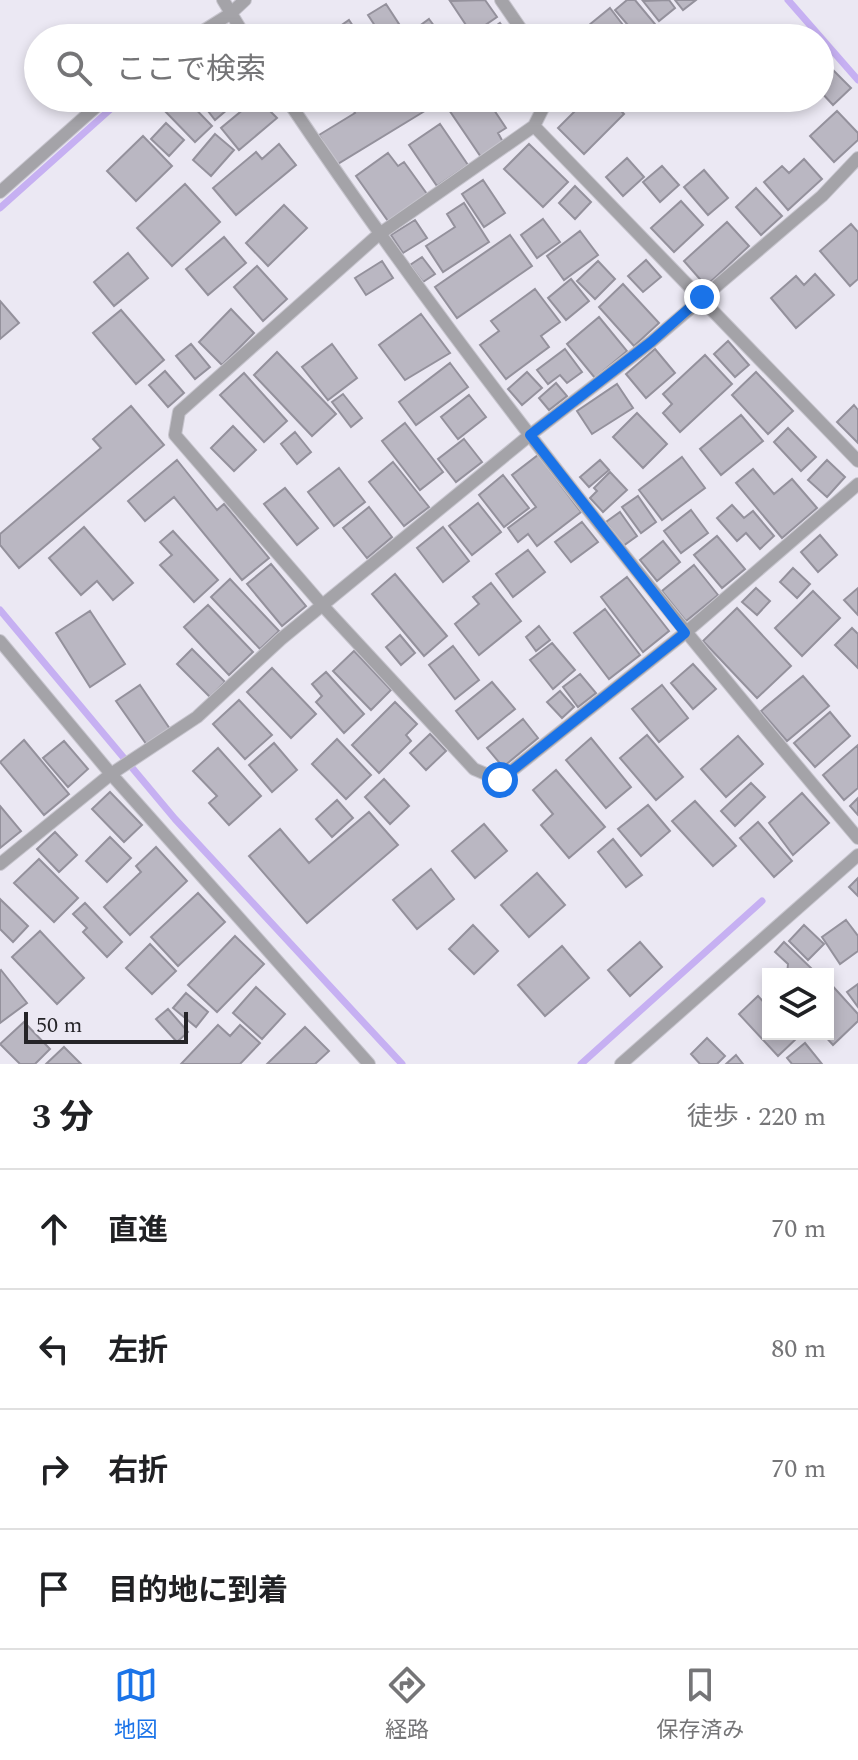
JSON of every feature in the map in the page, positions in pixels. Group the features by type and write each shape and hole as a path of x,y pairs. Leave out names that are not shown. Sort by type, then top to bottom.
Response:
{"lane":[{"path":"223,0 237,24"},
{"path":"214,24 245,0"},
{"path":"501,0 517,24"},
{"path":"0,192 90,112"},
{"path":"295,112 378,235 530,435 685,633 858,838"},
{"path":"541,112 534,126 378,235 179,412 175,435 323,606 474,769 500,780 685,633 858,484"},
{"path":"534,126 858,461"},
{"path":"0,864 111,774 197,717 281,639 530,435 651,342 822,196 858,158"},
{"path":"0,641 111,774 369,1064"},
{"path":"621,1064 858,855"}],"building":[{"path":"485,0 497,17 487,24 465,24 450,1"},
{"path":"627,0 635,0 655,24 627,24 615,10"},
{"path":"669,0 675,8 659,21 643,1"},
{"path":"675,0 696,0 683,10"},
{"path":"386,4 399,24 374,24 368,15"},
{"path":"610,8 622,24 590,24"},
{"path":"834,71 851,88 834,104"},
{"path":"837,111 858,133 858,140 834,162 810,136"},
{"path":"166,112 198,112 212,126 195,142"},
{"path":"209,112 224,112 215,120"},
{"path":"240,112 271,112 277,118 239,150 221,128"},
{"path":"423,112 336,165 319,135 355,113"},
{"path":"450,112 495,112 506,128 498,133 503,142 481,157"},
{"path":"574,112 624,114 584,154 558,128"},
{"path":"166,123 184,140 169,156 151,139"},
{"path":"440,124 468,165 437,186 409,145"},
{"path":"215,134 234,150 211,176 193,160"},
{"path":"143,136 172,166 136,201 107,171"},
{"path":"279,144 296,165 236,215 213,188 256,152 262,159"},
{"path":"529,144 568,182 543,207 504,169"},
{"path":"388,153 398,166 404,162 427,194 388,221 356,176"},
{"path":"627,158 644,177 623,196 606,177"},
{"path":"804,159 822,179 788,210 764,182 782,166 789,173"},
{"path":"662,166 679,185 660,202 643,182"},
{"path":"704,170 728,198 708,215 684,187"},
{"path":"483,180 505,213 484,227 462,194"},
{"path":"185,184 220,222 172,266 137,228"},
{"path":"575,186 591,202 575,219 559,203"},
{"path":"756,188 782,216 761,235 736,207"},
{"path":"681,201 703,225 674,252 651,228"},
{"path":"464,203 489,242 443,272 426,246 455,227 447,214"},
{"path":"284,205 307,228 268,266 246,243"},
{"path":"543,219 560,242 537,258 521,235"},
{"path":"415,220 427,238 403,253 391,235"},
{"path":"727,222 749,246 706,286 684,261"},
{"path":"851,224 858,232 858,279 850,286 820,251"},
{"path":"580,231 598,255 564,280 547,256"},
{"path":"510,235 532,266 457,318 435,287"},
{"path":"224,237 246,263 208,295 186,269"},
{"path":"128,253 148,278 114,306 94,282"},
{"path":"422,257 435,274 423,282 410,265"},
{"path":"646,260 661,277 643,292 628,276"},
{"path":"382,261 393,278 366,295 355,278"},
{"path":"598,261 615,279 595,299 577,281"},
{"path":"257,266 287,299 263,321 234,287"},
{"path":"815,274 834,295 796,328 771,298 796,276 804,285"},
{"path":"571,279 589,301 566,320 548,298"},
{"path":"623,284 659,323 634,346 599,307"},
{"path":"535,289 560,322 541,336 549,347 506,379 480,345 499,331 491,321"},
{"path":"0,301 19,323 0,339"},
{"path":"231,309 254,333 222,365 199,342"},
{"path":"121,310 164,360 136,384 93,333"},
{"path":"421,314 450,353 405,380 379,345"},
{"path":"599,317 627,351 595,378 567,344"},
{"path":"728,341 749,365 735,377 714,354"},
{"path":"191,344 210,367 195,379 176,356"},
{"path":"332,344 357,378 328,400 302,367"},
{"path":"565,349 582,372 567,383 560,375 548,384 537,370"},
{"path":"655,349 675,373 646,398 626,374"},
{"path":"277,352 336,414 312,436 254,375"},
{"path":"705,355 732,384 680,432 663,413 672,404 663,394"},
{"path":"450,363 468,387 416,425 399,402"},
{"path":"165,371 184,393 168,407 149,385"},
{"path":"527,372 542,388 522,405 508,389"},
{"path":"756,372 793,411 768,434 732,395"},
{"path":"244,373 287,421 264,442 220,395"},
{"path":"556,383 567,396 549,410 539,398"},
{"path":"617,384 633,408 592,434 577,411"},
{"path":"343,394 362,418 351,427 332,402"},
{"path":"469,395 486,417 458,439 441,417"},
{"path":"854,405 858,410 858,443 837,422"},
{"path":"131,406 164,445 19,568 0,545 0,534 101,448 93,439"},
{"path":"637,413 667,444 643,468 613,437"},
{"path":"741,415 763,441 721,475 700,449"},
{"path":"405,423 443,472 420,490 382,441"},
{"path":"233,426 256,450 234,471 211,448"},
{"path":"788,428 816,457 801,471 774,442"},
{"path":"295,432 311,452 297,464 281,444"},
{"path":"464,439 482,462 456,482 438,459"},
{"path":"538,455 581,512 537,546 528,534 518,542 508,528 536,507 512,475"},
{"path":"682,457 705,488 662,520 639,490"},
{"path":"177,460 217,510 224,504 269,558 242,580 174,497 145,521 128,501"},
{"path":"600,460 609,470 589,487 580,477"},
{"path":"827,460 845,477 827,497 808,480"},
{"path":"393,462 429,507 404,526 369,482"},
{"path":"339,468 365,502 334,526 308,492"},
{"path":"753,469 774,494 792,479 817,508 782,538 736,483"},
{"path":"610,472 627,490 603,512 590,498 597,491 594,488"},
{"path":"503,475 529,508 504,527 479,495"},
{"path":"285,488 318,528 297,545 264,504"},
{"path":"638,496 656,522 641,533 622,507"},
{"path":"478,503 501,532 472,555 449,526"},
{"path":"732,505 744,518 753,511 774,536 760,549 746,533 737,541 717,518"},
{"path":"369,507 392,537 367,558 343,528"},
{"path":"691,510 708,533 681,553 664,531"},
{"path":"620,512 637,536 623,546 606,522"},
{"path":"582,522 598,542 571,562 555,542"},
{"path":"84,527 133,583 113,600 97,581 81,595 49,558"},
{"path":"443,527 469,561 443,582 417,548"},
{"path":"173,531 218,580 194,602 160,565 172,555 160,542"},
{"path":"820,535 837,555 818,572 801,552"},
{"path":"717,536 745,569 722,588 694,555"},
{"path":"663,541 680,562 657,581 640,560"},
{"path":"528,550 545,572 513,597 496,574"},
{"path":"271,564 306,606 282,626 247,584"},
{"path":"694,565 718,595 686,621 662,591"},
{"path":"793,568 810,584 797,598 780,582"},
{"path":"395,574 447,636 424,656 372,594"},
{"path":"627,577 669,631 643,652 601,597"},
{"path":"230,579 279,631 260,649 211,597"},
{"path":"491,583 521,621 479,655 455,624 479,604 473,597"},
{"path":"756,588 770,601 757,615 742,602"},
{"path":"858,588 858,615 844,600"},
{"path":"813,591 840,618 802,656 775,628"},
{"path":"208,605 253,652 229,675 184,627"},
{"path":"737,608 791,666 757,698 703,641"},
{"path":"605,609 640,655 609,679 574,633"},
{"path":"90,611 125,664 90,687 56,633"},
{"path":"539,626 550,640 536,651 526,637"},
{"path":"852,628 858,634 858,668 835,645"},
{"path":"400,635 415,653 401,665 386,647"},
{"path":"552,643 575,670 553,689 530,660"},
{"path":"453,646 479,680 455,699 429,665"},
{"path":"192,649 225,682 210,697 177,664"},
{"path":"354,651 391,690 371,710 333,671"},
{"path":"693,664 716,689 693,709 671,683"},
{"path":"272,668 316,714 291,738 247,692"},
{"path":"326,672 364,714 344,733 316,702 322,696 312,684"},
{"path":"580,674 596,693 578,707 563,687"},
{"path":"803,676 829,706 787,741 761,711"},
{"path":"492,682 515,709 478,739 456,711"},
{"path":"140,685 170,729 147,745 116,701"},
{"path":"662,685 688,718 659,742 632,709"},
{"path":"560,691 574,707 562,718 547,702"},
{"path":"239,700 272,735 245,759 213,724"},
{"path":"395,702 417,724 406,735 411,741 379,773 352,745"},
{"path":"830,712 850,736 815,767 794,743"},
{"path":"523,719 538,738 503,767 487,748"},
{"path":"430,734 446,751 426,770 410,753"},
{"path":"647,735 683,777 656,800 620,758"},
{"path":"738,736 763,764 726,797 701,769"},
{"path":"591,738 631,787 606,808 566,760"},
{"path":"337,739 371,775 346,799 312,764"},
{"path":"24,740 69,794 44,815 0,762"},
{"path":"64,741 88,769 68,787 43,758"},
{"path":"274,743 297,770 272,792 249,765"},
{"path":"858,745 858,788 844,800 823,775"},
{"path":"218,748 261,796 229,825 209,803 217,796 193,771"},
{"path":"556,770 605,827 569,858 541,825 553,814 533,790"},
{"path":"384,779 409,806 390,824 365,797"},
{"path":"751,783 765,797 735,826 721,811"},
{"path":"110,792 142,825 124,842 92,809"},
{"path":"802,793 829,823 793,855 769,823"},
{"path":"858,798 858,815 850,806"},
{"path":"337,800 353,818 332,837 316,819"},
{"path":"695,801 736,846 713,866 672,821"},
{"path":"648,805 670,831 641,856 618,829"},
{"path":"0,806 21,831 0,848"},
{"path":"369,812 398,845 307,923 249,856 280,829 309,863"},
{"path":"758,822 792,861 774,877 740,838"},
{"path":"484,824 507,851 475,878 452,851"},
{"path":"55,832 77,855 59,872 37,849"},
{"path":"110,837 131,858 107,882 86,861"},
{"path":"613,839 642,875 626,887 598,852"},
{"path":"156,847 187,881 130,935 104,907 141,872 136,866"},
{"path":"39,859 78,898 54,922 14,883"},
{"path":"431,869 454,899 417,929 393,900"},
{"path":"537,873 565,905 529,937 501,905"},
{"path":"858,878 858,896 849,887"},
{"path":"198,893 225,922 178,966 151,937"},
{"path":"0,899 28,926 13,942 0,929"},
{"path":"85,903 122,942 107,957 83,932 87,928 73,914"},
{"path":"846,920 858,936 858,951 840,964 822,937"},
{"path":"473,925 498,951 474,974 449,949"},
{"path":"804,925 824,944 808,960 789,941"},
{"path":"40,931 84,978 57,1004 12,957"},
{"path":"235,936 264,964 217,1012 188,985"},
{"path":"640,942 662,967 630,996 608,970"},
{"path":"784,942 811,968 788,968 788,964 775,952"},
{"path":"150,944 176,971 152,994 126,968"},
{"path":"562,946 589,978 545,1016 518,985"},
{"path":"0,971 27,1003 0,1023"},
{"path":"858,984 858,1007 847,992"},
{"path":"256,987 285,1014 262,1039 233,1013"},
{"path":"834,988 858,1014 858,1021 833,1045 828,1040 834,1040"},
{"path":"186,993 208,1012 196,1027 173,1008"},
{"path":"758,996 762,1000 762,1039 739,1014"},
{"path":"168,1009 188,1032 177,1042 156,1019"},
{"path":"24,1022 50,1049 35,1064 20,1064 0,1044"},
{"path":"218,1025 230,1036 240,1025 260,1043 240,1064 181,1064"},
{"path":"305,1027 329,1051 315,1064 267,1064"},
{"path":"707,1038 725,1056 717,1064 700,1064 691,1054"},
{"path":"763,1040 795,1040 778,1056"},
{"path":"805,1043 822,1064 792,1064 787,1058"},
{"path":"64,1047 81,1064 46,1064"},
{"path":"736,1055 743,1064 726,1064"}],"waterway":[{"path":"788,0 809,24"},
{"path":"834,53 858,80"},
{"path":"0,208 107,112"},
{"path":"0,610 175,819 402,1064"},
{"path":"581,1064 762,901"}],"route":[{"path":"500,780 685,633 530,435 651,342 702,297"}]}
